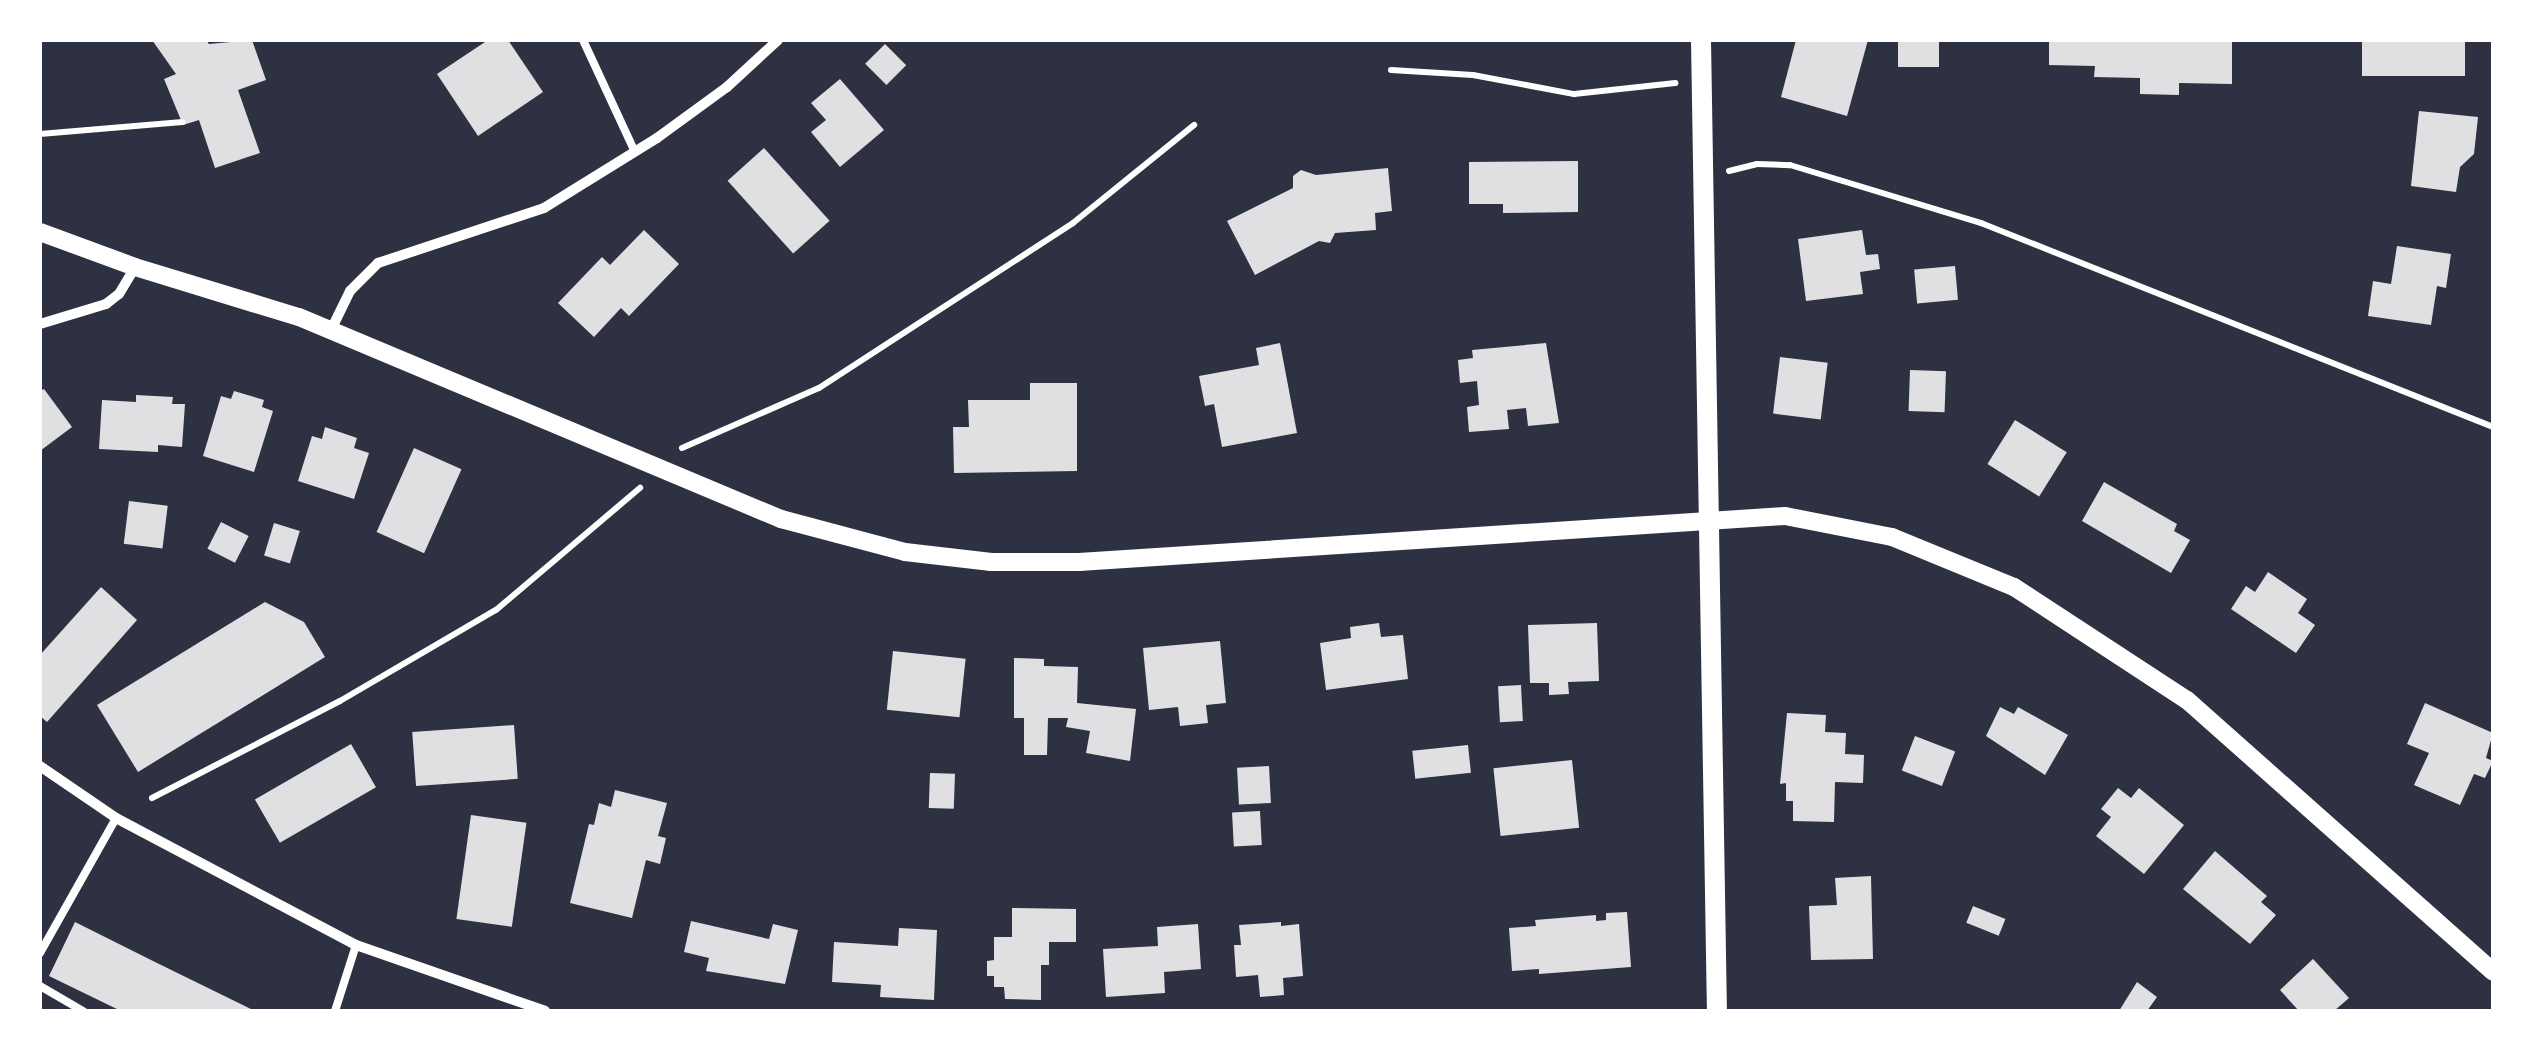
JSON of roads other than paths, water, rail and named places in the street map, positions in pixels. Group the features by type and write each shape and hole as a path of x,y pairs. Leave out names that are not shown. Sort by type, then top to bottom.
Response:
{"main road":[{"path":"1701,40 1718,1011"}],"street":[{"path":"331,330 350,291 378,263 544,208 635,152 727,87 778,40"},
{"path":"40,232 331,330 781,519 861,544 950,559 1032,563 1150,558 1785,516 1892,538 2014,587 2187,700 2492,970"},
{"path":"40,324 106,304 120,294 135,267"},
{"path":"40,766 116,818 356,945 545,1011"}],"lane":[{"path":"583,40 635,152"},
{"path":"40,954 116,818"},
{"path":"334,1011 356,945"},
{"path":"40,986 83,1011"}]}
